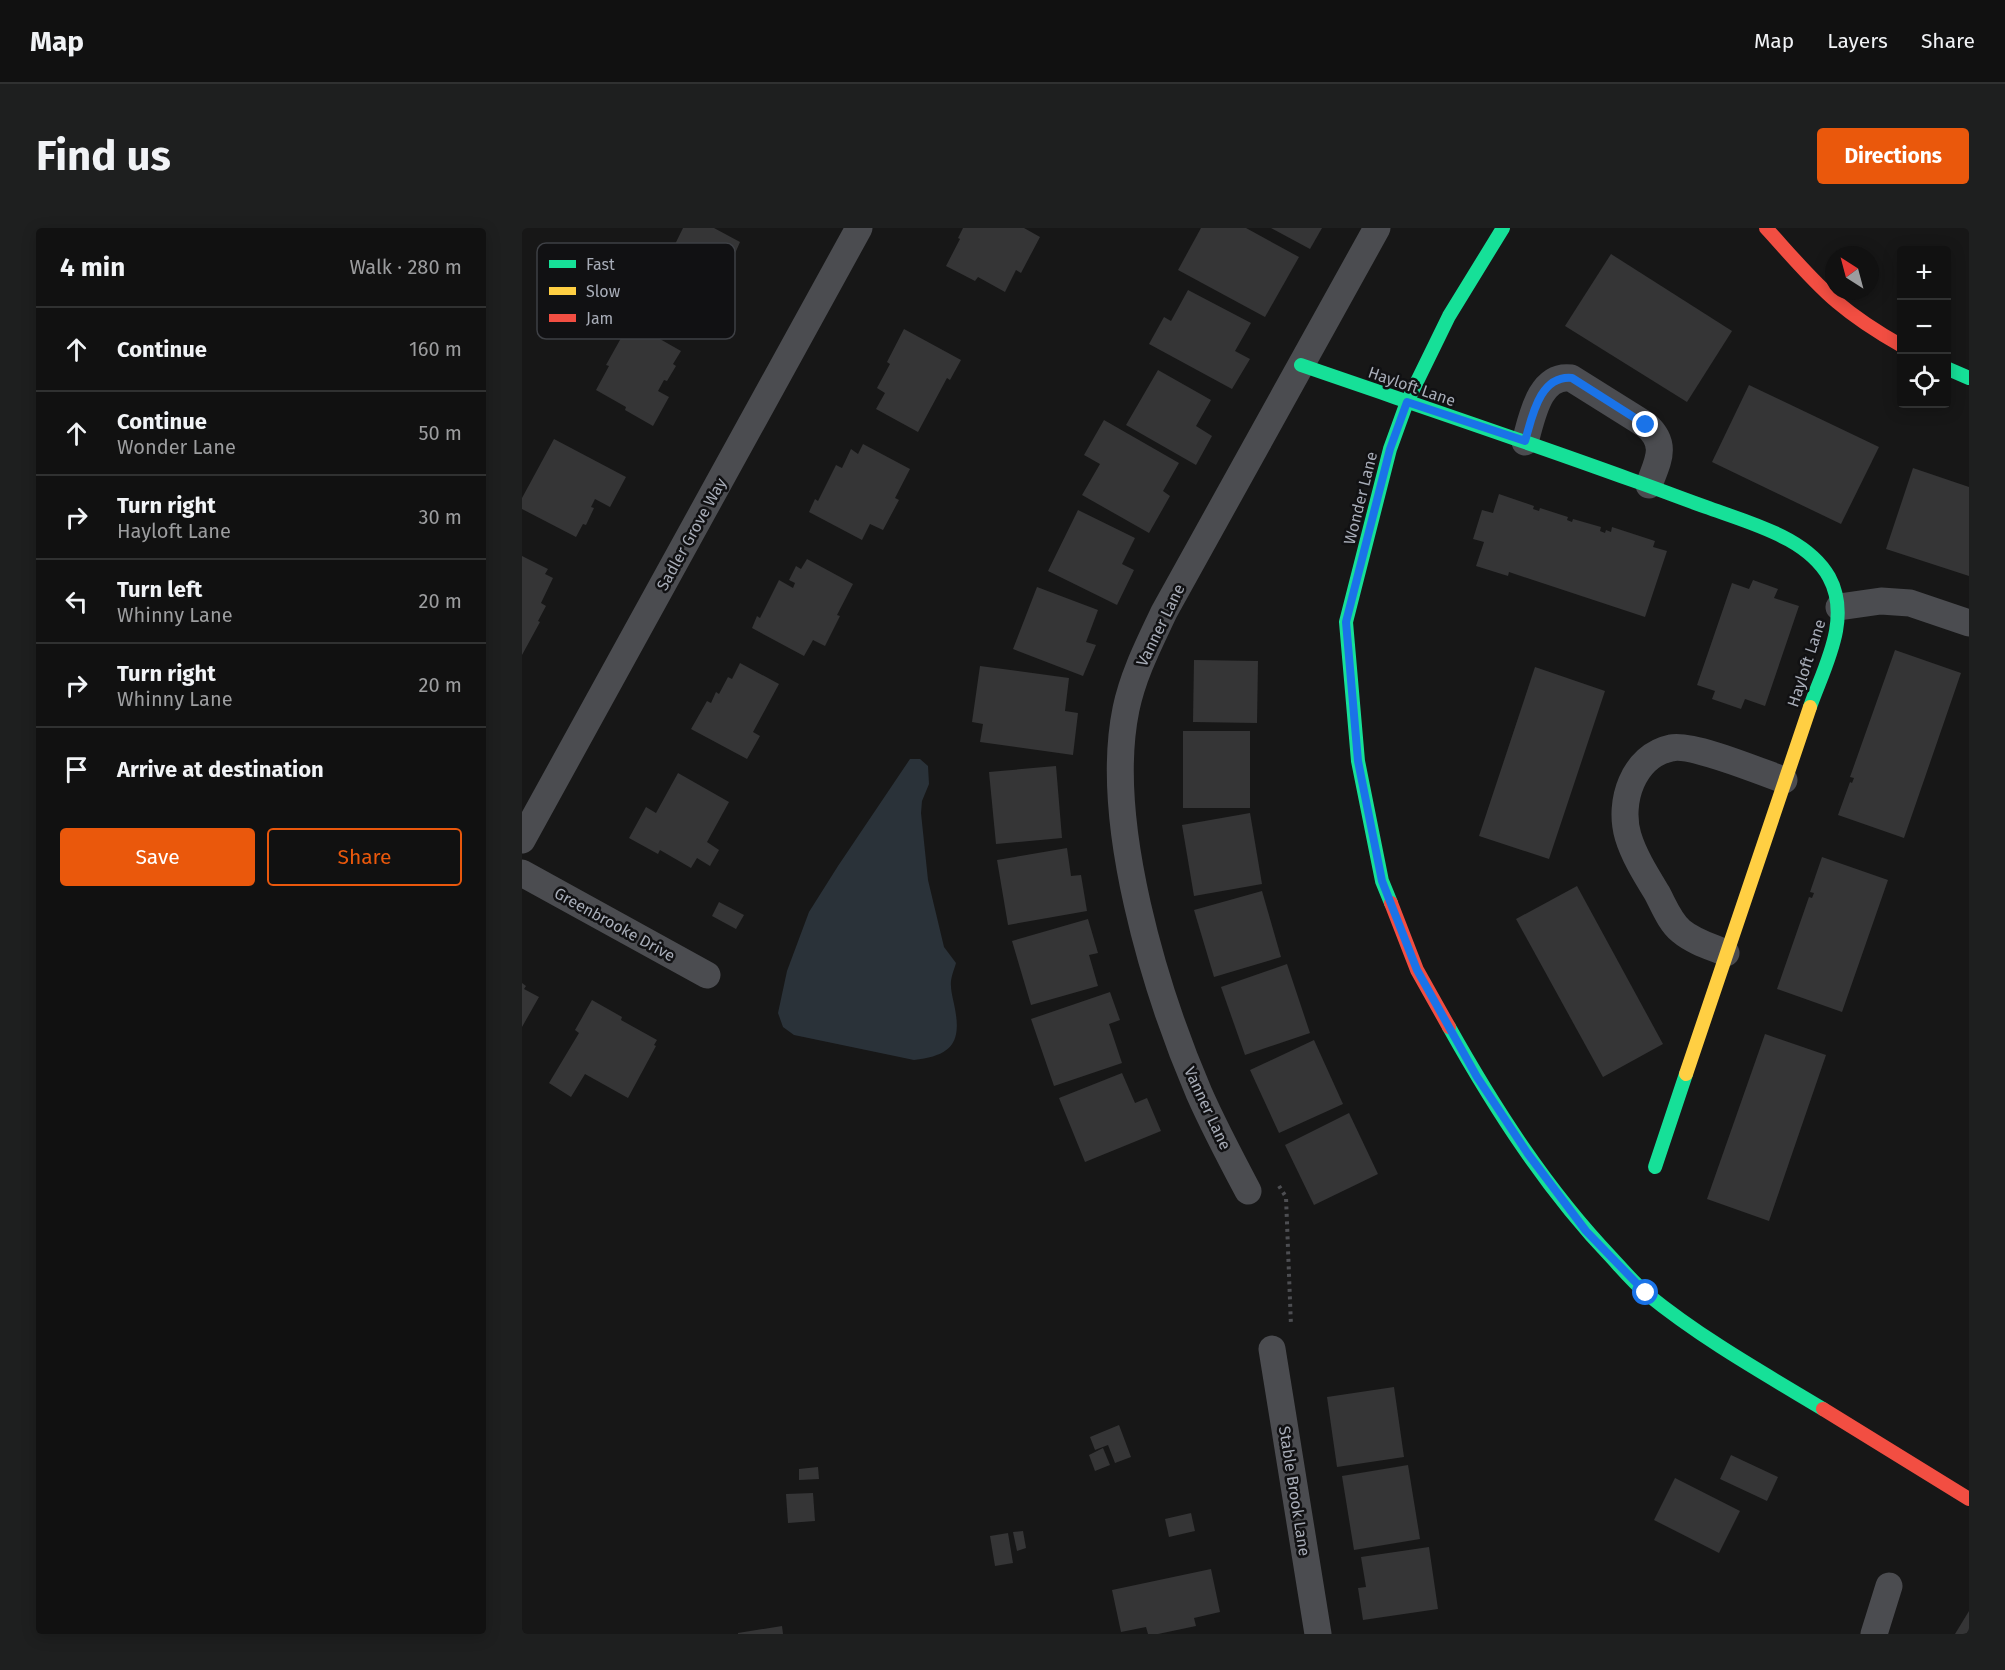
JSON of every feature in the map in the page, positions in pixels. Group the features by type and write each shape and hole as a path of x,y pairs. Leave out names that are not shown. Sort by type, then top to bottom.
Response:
{"street":[{"name":"Sadler Grove Way","path":"522,840 860,228"},
{"name":"Vanner Lane","path":"1248,1191 1200,1094 1160,985 1143,926 1124,823 1120,766 1126,710 1141,661 1164,612 1377,228"},
{"name":"Wonder Lane","path":"1503,228 1449,316 1407,402 1390,449 1346,622 1358,761 1382,881 1417,970 1477,1077 1528,1154 1586,1231 1646,1293 1720,1346 1969,1499"},
{"path":"1766,228 1846,309 1897,343"},
{"name":"Hayloft Lane","path":"1301,365 1525,441 1744,521 1798,546 1816,559 1828,574 1836,591 1839,607 1837,631 1784,780 1655,1167"},
{"path":"1951,370 1969,378"},
{"path":"1525,441 1539,398 1549,385 1563,377 1572,378 1655,433 1660,444 1660,453 1649,485"},
{"path":"1839,607 1881,601 1910,603 1969,623"},
{"path":"1726,953 1693,939 1681,931 1673,922 1640,863 1629,838 1625,821 1633,778 1644,763 1657,753 1672,747 1689,747 1784,780"},
{"name":"Greenbrooke Drive","path":"522,873 707,975"},
{"name":"Stable Brook Lane","path":"1272,1349 1318,1634"},
{"path":"1874,1634 1889,1586"}],"path":[{"path":"1248,1191 1272,1177 1286,1197 1292,1337 1272,1349"}],"shaded area":[{"path":"910,759 920,759 928,766 929,784 922,801 921,813 928,880 944,947 956,963 952,974 951,992 957,1021 954,1040 944,1052 914,1060 794,1035 783,1027 778,1013 787,971 809,912"}],"building":[{"path":"683,228 714,228 740,242 735,254 735,243 676,243"},
{"path":"963,228 1024,228 1040,237 1021,273 1016,270 1005,292 978,277 975,281 946,266"},
{"path":"1201,228 1246,228 1299,257 1265,317 1178,270"},
{"path":"1271,228 1322,228 1310,249"},
{"path":"1611,254 1732,331 1687,402 1565,326"},
{"path":"1188,290 1251,323 1235,351 1250,359 1232,389 1149,344 1164,317 1171,321"},
{"path":"904,329 961,360 950,380 947,378 918,432 876,409 885,393 877,388 890,364 887,362"},
{"path":"621,339 660,339 681,351 673,364 676,366 658,391 669,397 653,426 596,390 609,366 606,365"},
{"path":"1158,370 1211,400 1196,426 1212,436 1196,465 1126,425"},
{"path":"1749,385 1879,447 1841,524 1712,462"},
{"path":"1104,420 1179,463 1163,491 1170,496 1149,533 1082,495 1100,464 1084,455"},
{"path":"554,439 626,477 610,507 595,499 591,507 594,508 586,525 583,524 576,537 522,509 522,498"},
{"path":"863,444 910,469 895,498 899,500 883,530 870,524 862,540 809,512 815,499 818,501 836,465 842,468 851,449 858,454"},
{"path":"1913,468 1969,487 1969,576 1886,549"},
{"path":"1499,494 1534,506 1533,509 1539,511 1540,508 1568,517 1567,520 1572,522 1573,519 1601,527 1600,531 1605,533 1606,530 1611,532 1612,527 1655,541 1653,547 1667,551 1645,617 1509,572 1508,576 1476,566 1484,542 1473,539 1482,510 1493,513"},
{"path":"1078,510 1135,538 1122,564 1134,570 1117,605 1048,571"},
{"path":"522,556 548,569 545,574 553,578 541,603 546,606 538,621 540,622 522,655"},
{"path":"807,559 853,584 837,615 840,616 825,646 813,640 804,656 752,628 757,616 760,618 779,580 793,588 795,583 789,580 796,566 801,569"},
{"path":"1753,580 1778,589 1774,598 1799,606 1765,706 1745,699 1741,709 1712,699 1715,691 1697,685 1732,583 1749,589"},
{"path":"1037,587 1098,610 1086,642 1096,645 1083,676 1013,649"},
{"path":"1895,650 1961,673 1904,838 1838,815 1850,782 1852,783 1854,778 1850,777"},
{"path":"1194,660 1258,661 1257,723 1193,722"},
{"path":"740,663 779,684 753,732 760,736 747,759 691,729 707,701 711,703 716,692 719,694 728,677 732,679"},
{"path":"980,666 1069,678 1065,711 1078,713 1073,755 980,742 983,724 972,722"},
{"path":"1535,667 1605,691 1549,859 1479,836"},
{"path":"1183,731 1250,731 1250,808 1183,808"},
{"path":"1056,766 1062,838 996,844 989,772"},
{"path":"678,773 729,802 707,842 719,850 710,866 697,858 691,868 660,850 658,854 629,838 646,807 656,813"},
{"path":"1250,813 1262,884 1194,896 1182,825"},
{"path":"1067,848 1071,876 1081,875 1087,911 1008,925 997,860"},
{"path":"1822,857 1888,880 1842,1012 1777,989 1809,897 1812,898 1814,893 1810,892"},
{"path":"1577,886 1663,1044 1603,1077 1516,919"},
{"path":"1262,891 1281,957 1214,977 1194,910"},
{"path":"719,902 744,915 736,929 712,916"},
{"path":"1088,919 1098,953 1089,955 1098,986 1031,1005 1012,941"},
{"path":"1287,964 1310,1033 1245,1055 1221,987"},
{"path":"522,983 526,986 524,989 539,997 522,1027"},
{"path":"1110,992 1120,1020 1109,1024 1122,1063 1054,1086 1031,1019"},
{"path":"592,1000 622,1017 621,1020 657,1040 628,1098 585,1074 571,1097 549,1083 579,1033 575,1030"},
{"path":"1765,1034 1826,1055 1769,1221 1707,1199"},
{"path":"1314,1040 1343,1104 1279,1133 1250,1070"},
{"path":"1122,1073 1135,1103 1147,1098 1161,1131 1085,1162 1059,1098"},
{"path":"1349,1113 1378,1174 1314,1205 1285,1145"},
{"path":"1394,1387 1404,1457 1337,1467 1327,1397"},
{"path":"1119,1425 1131,1457 1115,1463 1108,1445 1095,1450 1090,1437"},
{"path":"1103,1448 1110,1465 1095,1471 1089,1455"},
{"path":"1731,1455 1778,1477 1767,1501 1720,1479"},
{"path":"1408,1465 1420,1539 1354,1550 1342,1476"},
{"path":"818,1467 819,1479 799,1480 799,1469"},
{"path":"1675,1478 1740,1511 1719,1553 1654,1520"},
{"path":"813,1493 815,1521 788,1523 786,1494"},
{"path":"1191,1513 1195,1531 1169,1537 1165,1519"},
{"path":"1023,1531 1026,1548 1017,1551 1013,1532"},
{"path":"1008,1533 1013,1563 995,1566 990,1536"},
{"path":"1429,1547 1438,1609 1363,1620 1358,1588 1366,1587 1361,1557"},
{"path":"1211,1569 1220,1612 1194,1618 1196,1626 1158,1634 1148,1634 1146,1627 1121,1632 1112,1590"},
{"path":"1969,1611 1969,1634 1955,1634"},
{"path":"782,1626 783,1634 738,1634 738,1633"}],"traffic: fast":[{"path":"1391,903 1382,881 1358,761 1346,622 1390,449 1407,402 1449,316 1503,228"},
{"path":"1301,365 1750,522 1801,547 1817,561 1829,577 1838,609 1833,643 1810,707"},
{"path":"1951,370 1969,378"},
{"path":"1449,1027 1485,1088 1544,1177 1588,1232 1633,1281 1668,1310 1711,1340 1823,1409"},
{"path":"1655,1167 1686,1074"}],"traffic: slow":[{"path":"1686,1074 1810,707"}],"traffic: jam":[{"path":"1766,228 1827,294 1868,326 1897,343"},
{"path":"1391,903 1417,970 1449,1027"},
{"path":"1823,1409 1969,1499"}],"route":[{"path":"1646,425 1572,378 1563,377 1549,385 1539,398 1525,441 1407,402 1390,449 1346,622 1358,761 1382,881 1417,970 1477,1077 1528,1154 1586,1231 1646,1293"}]}
